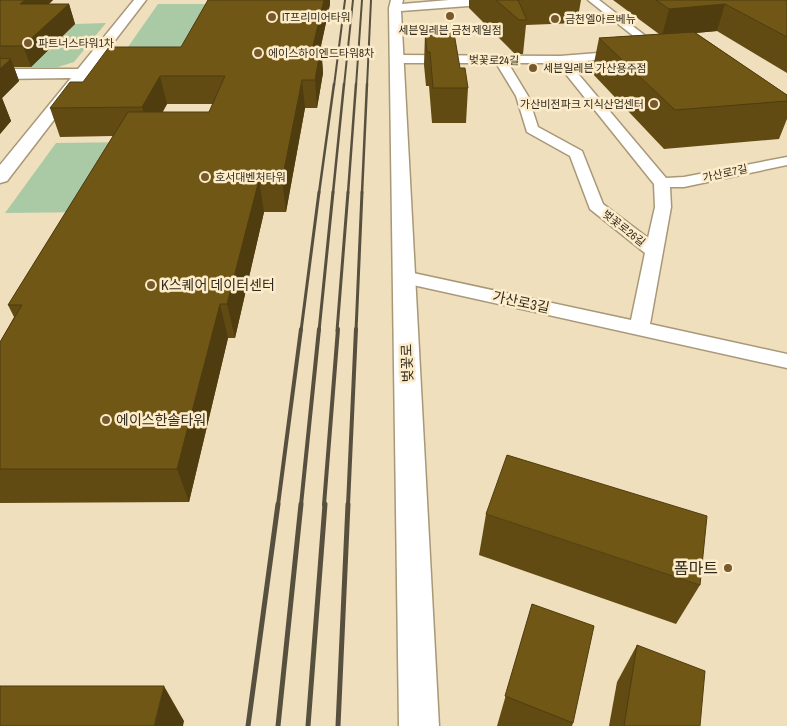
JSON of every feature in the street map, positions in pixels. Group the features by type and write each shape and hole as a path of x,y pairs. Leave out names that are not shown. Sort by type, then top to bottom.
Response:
{"street":[{"path":"0,177 140,0"},
{"path":"396,4 496,0"},
{"name":"벚꽃로24길","path":"397,59 560,60 659,51 592,0"},
{"name":"벚꽃로","path":"396,4 419,726"},
{"name":"벚꽃로26길","path":"500,60 522,96 532,129 577,154 596,206 655,252"},
{"path":"560,60 662,183 663,207 639,328"},
{"path":"0,74 82,74"},
{"name":"가산로7길","path":"662,183 684,182 787,160"},
{"name":"가산로3길","path":"404,277 787,362"}],"green space":[{"path":"158,4 224,4 190,66 114,67"},
{"path":"106,23 74,62 58,67 0,67 0,52 49,51 75,24"},
{"path":"136,142 98,212 5,213 56,143"}],"building":[{"path":"0,0 25,0 20,4 69,4 23,46 0,46"},
{"path":"208,0 324,0 313,46 321,46 315,80 302,80 282,180 259,180 227,304 220,304 177,469 0,469 0,342 22,305 8,305 128,112 209,112 225,76 160,76 142,107 50,108 70,82 83,82 109,47 181,47"},
{"path":"496,0 518,0 527,20 519,20"},
{"path":"656,0 787,0 787,37 725,4 669,9"},
{"path":"694,32 787,95 787,101 675,110 599,38"},
{"path":"425,33 454,33 460,68 465,68 468,88 433,88 430,52 427,52"},
{"path":"0,58 11,59 0,69"},
{"path":"507,455 707,516 700,585 486,514"},
{"path":"532,604 594,626 573,723 505,696"},
{"path":"637,645 705,671 700,726 624,726"},
{"path":"0,686 164,686 154,726 0,726"}],"railway":[{"path":"334,86 345,0"},
{"path":"344,86 353,0"},
{"path":"356,86 362,0"},
{"path":"367,86 371,0"},
{"path":"319,193 334,84"},
{"path":"333,193 344,84"},
{"path":"348,193 356,84"},
{"path":"362,193 367,84"},
{"path":"301,331 319,192"},
{"path":"319,331 333,192"},
{"path":"337,331 348,192"},
{"path":"356,331 362,192"},
{"path":"278,505 301,329"},
{"path":"301,505 319,329"},
{"path":"324,505 338,329"},
{"path":"348,505 356,329"},
{"path":"248,726 278,504"},
{"path":"278,726 301,504"},
{"path":"308,726 325,504"},
{"path":"338,726 348,504"}],"place":[{"name":"세븐일레븐 금천제일점","path":"450,16"},
{"name":"IT프리미어타워","path":"272,17"},
{"name":"금천엘아르베뉴","path":"555,19"},
{"name":"파트너스타워1차","path":"28,43"},
{"name":"에이스하이엔드타워8차","path":"258,53"},
{"name":"세븐일레븐 가산용주점","path":"533,68"},
{"name":"가산비전파크 지식산업센터","path":"654,104"},
{"name":"호서대벤처타워","path":"205,177"},
{"name":"K스퀘어 데이터센터","path":"151,285"},
{"name":"에이스한솔타워","path":"106,420"},
{"name":"폼마트","path":"728,568"}]}
